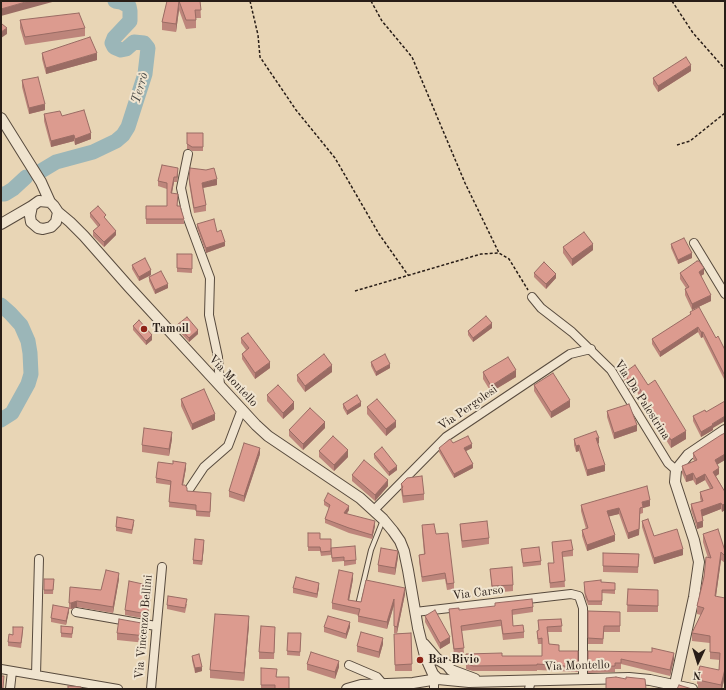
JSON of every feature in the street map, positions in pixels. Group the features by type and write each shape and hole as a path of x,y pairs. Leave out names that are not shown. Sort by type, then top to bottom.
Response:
{"street":[{"name":"Via Montello","path":"1,118 41,182 50,202 58,212 84,236 256,425 268,436 360,498 384,519 400,541 404,551 425,656 436,680 461,682 484,681 530,685 583,679 629,678 675,684 692,689"},
{"path":"188,154 181,188 186,216 210,278 209,315 218,357 220,386"},
{"path":"41,182 40,192 30,216 31,222 34,226 47,228 54,224 58,216 58,212"},
{"path":"4,222 34,204 43,201 50,202"},
{"path":"4,222 21,220 31,222"},
{"name":"Via Montello","path":"54,224 67,226 84,236"},
{"path":"694,242 725,294"},
{"name":"Via Da Palestrina","path":"532,297 541,308 572,332 612,370 668,463 676,470"},
{"name":"Via Pergolesi","path":"374,510 446,437 570,354 591,350"},
{"path":"190,488 204,467 228,446 242,409"},
{"path":"675,684 694,597 699,562 694,540 675,482 676,470 688,455 725,430"},
{"path":"36,675 40,559"},
{"name":"Via Vincenzo Bellini","path":"151,689 162,567"},
{"name":"Via Carso","path":"415,612 571,594 579,596 583,608 583,679"},
{"path":"76,612 156,626"},
{"name":"Via Montello","path":"422,641 434,656 445,665 463,675 484,681"},
{"path":"350,665 377,677 383,684"},
{"path":"347,689 361,685 404,684 436,680 448,676 449,673 445,665 435,665 436,680"},
{"path":"1,669 118,689"},
{"path":"10,689 12,671"}],"lane":[{"path":"358,605 371,550 384,519"}],"path":[{"path":"250,1 258,35 260,57 296,110 335,158 379,234 408,275"},
{"path":"371,1 382,21 412,57 465,183 499,253"},
{"path":"672,1 693,33 725,69"},
{"path":"677,145 690,141 725,113"},
{"path":"355,291 481,254 499,253 510,259 532,297"}],"building":[{"path":"1,1 29,1 1,9"},
{"path":"167,1 179,1 176,24 162,22"},
{"path":"179,1 200,1 201,10 195,10 196,20 186,20"},
{"path":"79,13 85,28 25,37 20,20"},
{"path":"1,24 7,28 1,32"},
{"path":"90,37 97,53 46,68 42,53"},
{"path":"686,57 691,65 658,86 653,78"},
{"path":"38,77 45,104 29,108 22,80"},
{"path":"84,110 91,133 75,139 74,135 51,141 44,114 60,111 62,116"},
{"path":"187,133 203,133 203,147 192,147 187,144"},
{"path":"162,165 178,168 177,177 174,177 171,193 178,194 177,206 180,206 184,219 146,219 146,206 167,206 167,183 158,181"},
{"path":"190,168 206,170 214,168 217,179 202,183 206,205 194,208 189,178"},
{"path":"98,206 106,215 104,217 116,231 104,242 93,231 100,225 90,213"},
{"path":"214,219 217,232 221,230 225,242 206,248 197,224"},
{"path":"584,232 593,244 572,259 563,247"},
{"path":"684,238 692,253 678,260 671,244"},
{"path":"177,254 192,254 192,269 177,268"},
{"path":"145,258 151,270 139,277 132,265"},
{"path":"699,261 704,268 699,272 711,295 692,304 685,289 689,287 680,273"},
{"path":"544,262 556,274 546,284 534,273"},
{"path":"161,271 168,284 155,290 149,277"},
{"path":"699,307 716,338 718,336 725,350 724,374 703,332 701,332 698,327 660,352 652,339 691,314 690,312"},
{"path":"486,316 492,323 473,338 468,331"},
{"path":"187,317 198,330 189,338 177,325"},
{"path":"139,320 152,335 146,341 133,326"},
{"path":"248,333 270,362 255,373 242,354 249,348 241,338"},
{"path":"324,354 332,365 305,386 297,375"},
{"path":"385,354 390,364 376,372 371,362"},
{"path":"508,357 516,370 491,386 483,372"},
{"path":"635,365 648,385 655,380 686,431 671,440 635,381 631,384 624,373"},
{"path":"553,373 570,400 551,412 534,385"},
{"path":"278,385 294,402 283,413 267,395"},
{"path":"204,389 215,414 192,424 181,399"},
{"path":"357,395 361,402 347,411 343,404"},
{"path":"377,399 396,421 386,429 367,407"},
{"path":"725,401 725,416 701,432 693,416 705,410 706,412"},
{"path":"629,404 637,425 614,433 607,411"},
{"path":"310,408 325,422 303,444 289,430"},
{"path":"144,428 172,432 169,449 142,445"},
{"path":"596,431 599,438 596,438 605,465 587,470 579,445 576,446 574,439"},
{"path":"725,433 725,454 715,460 719,468 713,472 725,492 725,504 722,505 721,503 701,510 703,521 697,523 691,504 703,501 700,492 713,488 705,474 696,479 693,473 686,476 682,466 697,460 693,453"},
{"path":"333,436 348,450 334,465 319,451"},
{"path":"468,436 472,444 464,448 473,464 454,474 439,448 450,439 453,443"},
{"path":"244,443 260,448 244,496 229,491"},
{"path":"382,447 397,466 389,472 374,454"},
{"path":"364,460 388,480 375,495 352,475"},
{"path":"173,461 186,463 182,485 185,485 187,491 211,493 210,512 196,511 196,505 169,502 171,481 156,478 158,462 173,464"},
{"path":"422,476 424,494 403,496 403,487 401,484 407,478"},
{"path":"647,486 650,500 642,502 643,507 640,508 639,529 628,533 619,508 607,511 615,535 587,545 582,530 588,528 581,505"},
{"path":"328,493 349,506 344,513 375,521 372,535 325,519 330,505 324,501"},
{"path":"117,517 134,520 132,530 116,527"},
{"path":"648,519 654,536 677,529 683,549 654,558 642,521"},
{"path":"487,521 489,538 462,541 460,524"},
{"path":"434,524 436,534 448,533 454,583 447,584 445,573 422,577 419,555 425,554 422,525"},
{"path":"718,529 725,551 725,556 721,552 715,596 725,598 725,669 721,685 698,680 697,676 700,666 719,670 720,653 710,652 710,636 692,633 704,608 697,606 704,577 706,557 711,558 703,534"},
{"path":"308,533 320,533 320,539 331,539 331,551 321,552 320,547 308,547"},
{"path":"195,539 204,540 202,561 193,560"},
{"path":"571,540 573,550 562,552 565,581 550,583 548,563 554,563 552,542"},
{"path":"355,546 356,560 344,561 344,557 332,558 331,548"},
{"path":"539,547 541,561 523,563 521,549"},
{"path":"381,548 398,551 395,568 378,565"},
{"path":"603,553 639,554 638,567 603,566"},
{"path":"512,567 513,585 492,586 490,569"},
{"path":"106,570 119,573 113,607 77,601 69,603 70,587 101,590"},
{"path":"339,570 353,573 348,600 361,602 366,580 405,588 397,627 394,626 394,599 387,622 358,616 360,609 332,603"},
{"path":"296,577 319,583 317,594 293,588"},
{"path":"44,579 54,579 53,590 44,590"},
{"path":"601,580 601,582 615,583 615,590 602,590 602,601 588,601 585,593 584,582"},
{"path":"129,581 152,586 147,614 125,610"},
{"path":"628,589 658,590 658,606 627,605"},
{"path":"168,596 187,599 185,608 167,605"},
{"path":"532,599 533,607 512,610 513,626 523,625 524,632 503,634 501,620 461,626 464,648 454,649 449,609 459,608 459,610 495,606 495,603"},
{"path":"53,605 69,608 66,621 51,618"},
{"path":"435,610 450,637 440,643 425,616"},
{"path":"588,611 620,612 620,626 604,626 603,639 588,638"},
{"path":"215,614 249,616 244,673 210,670"},
{"path":"328,616 350,622 346,634 324,627"},
{"path":"119,619 147,624 146,636 117,633"},
{"path":"561,619 562,626 547,627 549,644 559,645 559,651 578,651 578,667 537,664 473,666 466,663 466,654 502,653 502,656 542,656 542,638 538,639 537,631 539,630 538,620"},
{"path":"61,626 73,627 72,634 61,633"},
{"path":"261,626 275,627 274,653 259,652"},
{"path":"13,627 23,627 21,643 8,642 9,634 13,635"},
{"path":"361,632 383,638 379,652 357,646"},
{"path":"288,633 301,633 300,652 287,651"},
{"path":"411,633 412,664 395,665 394,634"},
{"path":"652,648 674,653 670,670 621,659 621,663 615,663 615,666 588,667 588,651 652,652"},
{"path":"311,652 339,661 335,672 307,664"},
{"path":"199,654 202,667 195,668 192,656"},
{"path":"261,668 277,669 276,677 289,677 289,689 275,689 275,685 261,685"},
{"path":"1,676 4,676 3,688 1,688"},
{"path":"616,677 626,679 626,677 645,679 646,689 606,689 606,678"},
{"path":"679,685 692,689 677,689"},
{"path":"68,686 81,687 81,689 68,689"}],"waterway":[{"name":"Terrò","path":"41,171 56,162 93,152 116,141 123,135 128,127 145,74 148,48 144,43 134,42 126,49 121,50 114,47 112,43 114,38 130,21 129,6 115,1"},
{"name":"Terrò","path":"1,194 5,194 13,189 26,177"},
{"name":"Terrò","path":"1,305 21,325 28,341 31,374 28,384 12,413 1,420"}],"place":[{"name":"Tamoil","path":"144,329"},
{"name":"Bar Bivio","path":"420,660"}]}
